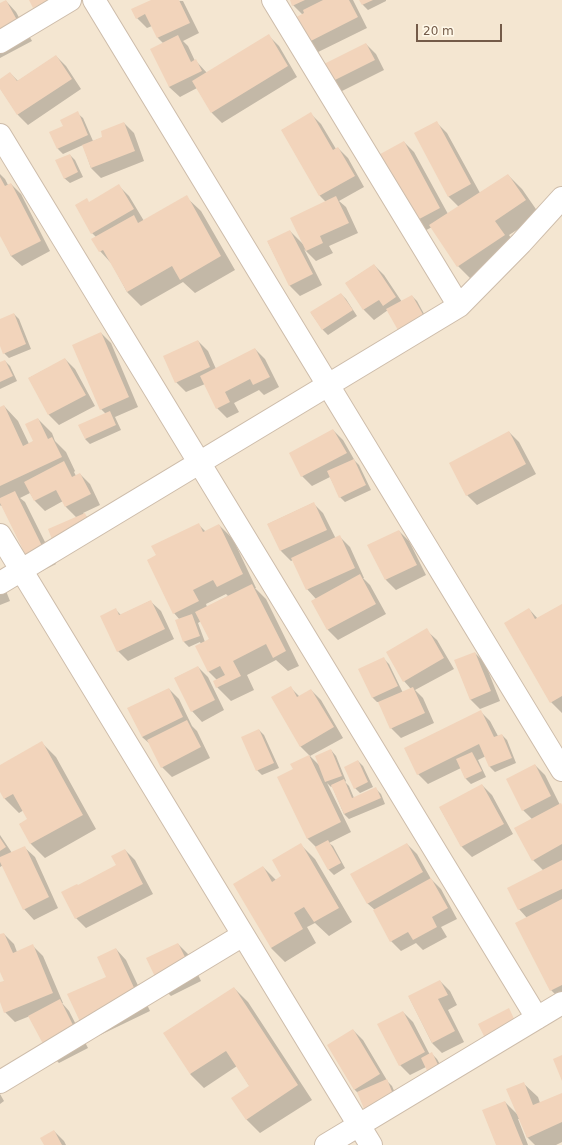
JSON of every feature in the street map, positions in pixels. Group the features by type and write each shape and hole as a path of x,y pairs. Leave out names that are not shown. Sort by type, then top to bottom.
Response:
{"street":[{"path":"0,42 70,0"},
{"path":"94,0 562,770"},
{"path":"273,0 459,306"},
{"path":"0,135 537,1018"},
{"path":"0,583 459,306 562,198"},
{"path":"0,535 371,1145"},
{"path":"2,1078 243,935"},
{"path":"326,1145 562,1003"}],"shaded area":[{"path":"0,0 562,0 562,1145 0,1145"}],"building":[{"path":"6,0 23,31 0,43 0,3"},
{"path":"29,0 49,0 33,8"},
{"path":"151,0 179,0 190,23 157,38 145,14 136,19 131,9"},
{"path":"290,0 305,0 292,6"},
{"path":"323,0 349,0 358,17 299,47 287,22 304,13 303,10"},
{"path":"359,0 373,0 362,5"},
{"path":"269,34 288,66 211,113 192,81"},
{"path":"178,35 191,62 196,59 202,71 169,87 150,49"},
{"path":"366,43 375,60 327,84 318,67"},
{"path":"56,55 72,79 17,115 0,89 0,79 10,72 17,81"},
{"path":"78,111 88,135 57,149 49,132 63,126 60,120"},
{"path":"311,112 333,150 338,147 355,176 319,196 281,130"},
{"path":"437,121 471,184 448,197 414,133"},
{"path":"124,122 135,151 91,168 82,145 102,137 101,131"},
{"path":"404,141 440,208 408,225 373,158"},
{"path":"70,154 78,172 64,179 55,160"},
{"path":"508,174 526,200 495,221 505,235 457,267 429,225"},
{"path":"0,177 5,186 11,183 41,241 11,256 0,236"},
{"path":"119,184 134,209 91,234 75,205 87,198 89,202"},
{"path":"187,195 221,256 180,280 172,266 127,292 103,250 99,252 91,239 134,215 138,223"},
{"path":"336,196 349,223 320,236 323,243 306,251 290,218"},
{"path":"290,230 313,274 289,286 267,241"},
{"path":"374,264 396,297 383,306 379,300 363,310 345,283"},
{"path":"341,293 353,310 322,330 310,312"},
{"path":"412,295 425,318 399,332 386,309"},
{"path":"14,313 26,344 3,354 0,346 0,319"},
{"path":"101,332 129,397 100,410 72,345"},
{"path":"198,340 210,367 175,383 163,356"},
{"path":"255,348 270,377 253,385 250,379 225,392 230,402 216,409 200,376"},
{"path":"65,358 86,395 48,415 28,378"},
{"path":"5,360 13,376 0,382 0,362"},
{"path":"4,405 23,446 33,441 25,424 38,418 48,439 52,437 62,457 0,486 0,407"},
{"path":"110,411 116,425 85,439 78,425"},
{"path":"333,429 347,453 301,477 289,453"},
{"path":"509,431 526,464 466,496 449,463"},
{"path":"354,459 366,485 339,498 327,471"},
{"path":"64,461 72,477 80,473 91,494 65,507 56,490 34,501 24,482"},
{"path":"15,491 46,554 29,562 0,503 0,498"},
{"path":"314,502 327,530 280,551 267,524"},
{"path":"85,513 90,526 53,542 48,529"},
{"path":"199,523 203,532 219,524 243,574 217,587 213,580 193,590 199,601 173,614 147,560 156,555 151,546"},
{"path":"399,530 417,565 385,580 367,545"},
{"path":"340,535 355,568 306,590 291,558"},
{"path":"360,574 376,604 327,630 311,601"},
{"path":"252,584 286,651 273,658 266,644 233,661 241,676 216,688 213,681 225,675 220,666 208,672 195,646 209,639 195,612"},
{"path":"151,600 165,629 117,652 100,616 116,608 119,615"},
{"path":"562,604 562,696 550,703 504,623 529,608 535,619"},
{"path":"192,614 200,636 183,642 175,620"},
{"path":"427,628 444,658 403,682 386,652"},
{"path":"475,652 491,691 470,700 454,660"},
{"path":"384,657 398,686 372,698 358,669"},
{"path":"198,666 215,700 191,712 174,678"},
{"path":"291,686 297,697 311,689 334,727 300,747 271,697"},
{"path":"413,687 425,713 390,729 378,702"},
{"path":"169,688 183,717 142,737 127,708"},
{"path":"481,710 494,737 502,734 512,758 489,767 479,744 417,775 404,748"},
{"path":"187,720 201,747 161,768 147,740"},
{"path":"259,729 274,763 256,771 241,737"},
{"path":"42,741 83,815 30,844 19,824 27,819 13,794 4,799 0,792 0,765"},
{"path":"331,749 342,776 325,782 315,756"},
{"path":"472,752 482,771 465,779 456,759"},
{"path":"309,755 341,822 307,839 277,777 293,769 290,764"},
{"path":"358,760 368,782 354,789 344,767"},
{"path":"535,764 551,796 522,811 506,779"},
{"path":"344,779 352,798 376,787 381,798 344,814 331,785"},
{"path":"482,784 504,824 461,847 439,807"},
{"path":"561,803 562,844 532,861 514,828"},
{"path":"0,838 6,847 0,851"},
{"path":"328,840 341,863 328,870 315,847"},
{"path":"301,843 339,908 314,922 304,907 294,913 303,929 271,948 233,884 263,866 272,882 281,876 272,860"},
{"path":"407,843 423,872 367,904 350,874"},
{"path":"25,846 49,897 23,910 0,862 0,857"},
{"path":"125,849 143,884 75,919 61,892 77,884 78,885 116,865 111,856"},
{"path":"562,860 562,889 518,910 507,888"},
{"path":"431,878 448,908 432,917 437,927 413,940 408,932 390,942 373,910"},
{"path":"562,899 562,985 550,991 515,923"},
{"path":"4,933 13,953 33,944 53,993 4,1013 0,1002 0,982 4,981 0,972 0,934"},
{"path":"178,943 192,971 160,987 146,958"},
{"path":"116,948 140,1001 83,1028 67,994 106,977 97,957"},
{"path":"440,980 448,995 438,999 455,1031 432,1043 408,996"},
{"path":"234,987 298,1085 246,1120 231,1098 249,1086 226,1051 190,1074 163,1033"},
{"path":"60,999 79,1037 48,1053 28,1016"},
{"path":"509,1008 516,1023 485,1038 478,1024"},
{"path":"403,1011 425,1052 399,1066 377,1024"},
{"path":"353,1029 380,1074 354,1090 327,1045"},
{"path":"432,1052 440,1069 429,1075 421,1058"},
{"path":"562,1055 562,1081 553,1059"},
{"path":"387,1079 397,1104 367,1116 357,1092"},
{"path":"524,1082 533,1105 562,1093 562,1122 527,1138 506,1089"},
{"path":"505,1101 523,1145 496,1145 482,1110"},
{"path":"54,1130 62,1145 44,1145 40,1138"}]}
